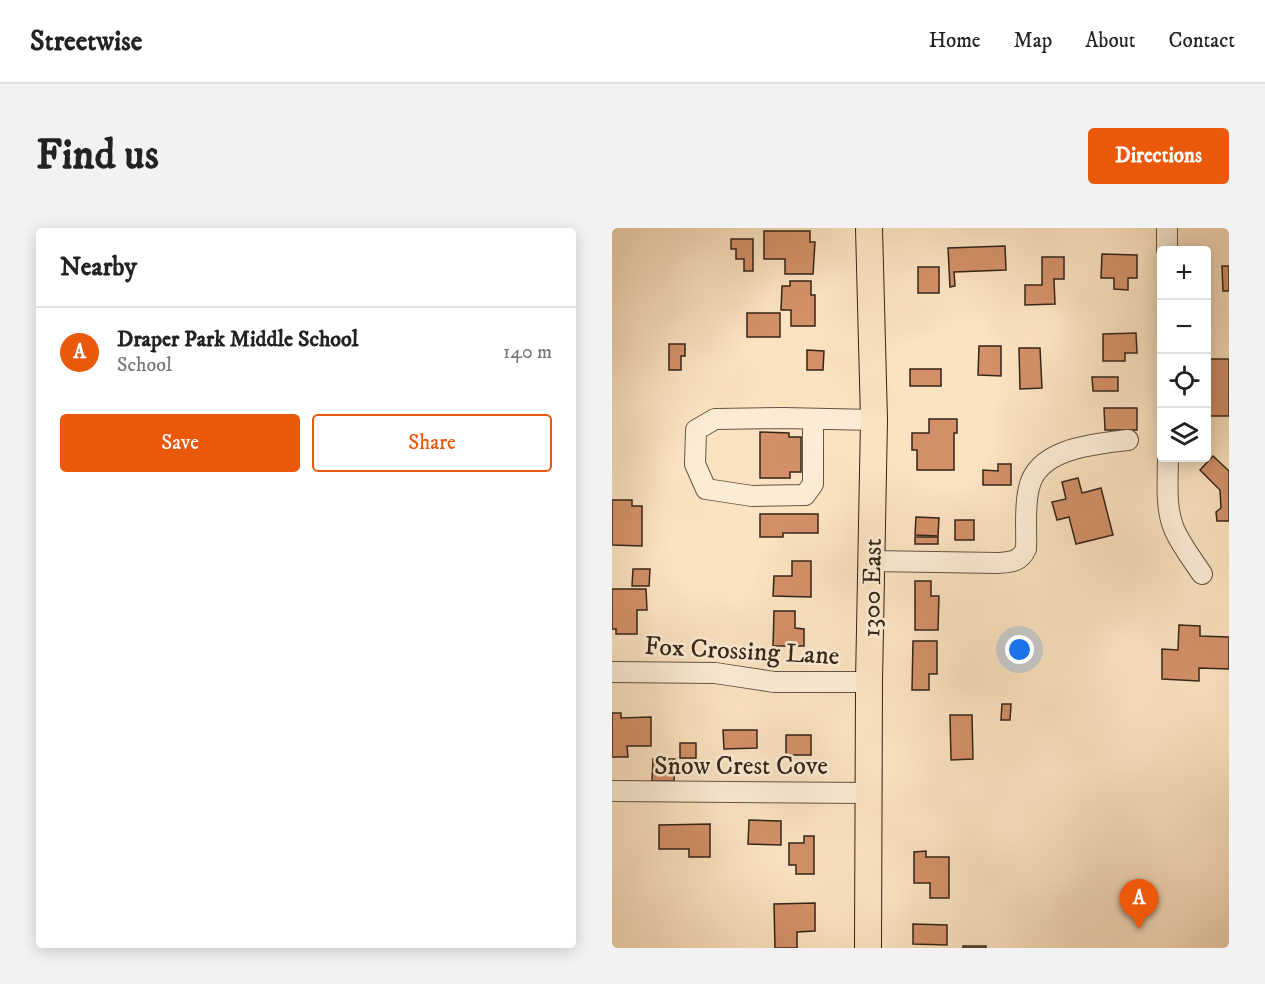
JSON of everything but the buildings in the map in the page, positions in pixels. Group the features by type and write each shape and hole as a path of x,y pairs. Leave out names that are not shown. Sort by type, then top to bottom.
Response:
{"main road":[{"name":"1300 East","path":"868,948 869,682 874,420 869,228"}],"street":[{"path":"1167,228 1167,246"},
{"path":"813,418 813,484 805,495 752,496 706,489 695,464 696,430 715,419 813,418 874,420"},
{"path":"872,561 998,563 1016,561 1024,555 1026,549 1029,488 1032,476 1039,466 1068,451 1093,444 1128,440"},
{"path":"1168,462 1169,508 1173,527 1202,574"},
{"name":"Fox Crossing Lane","path":"612,672 722,674 774,682 869,682"},
{"name":"Snow Crest Cove","path":"612,791 869,793"}],"place":[{"name":"Draper Park Middle School","path":"1139,929"}]}
